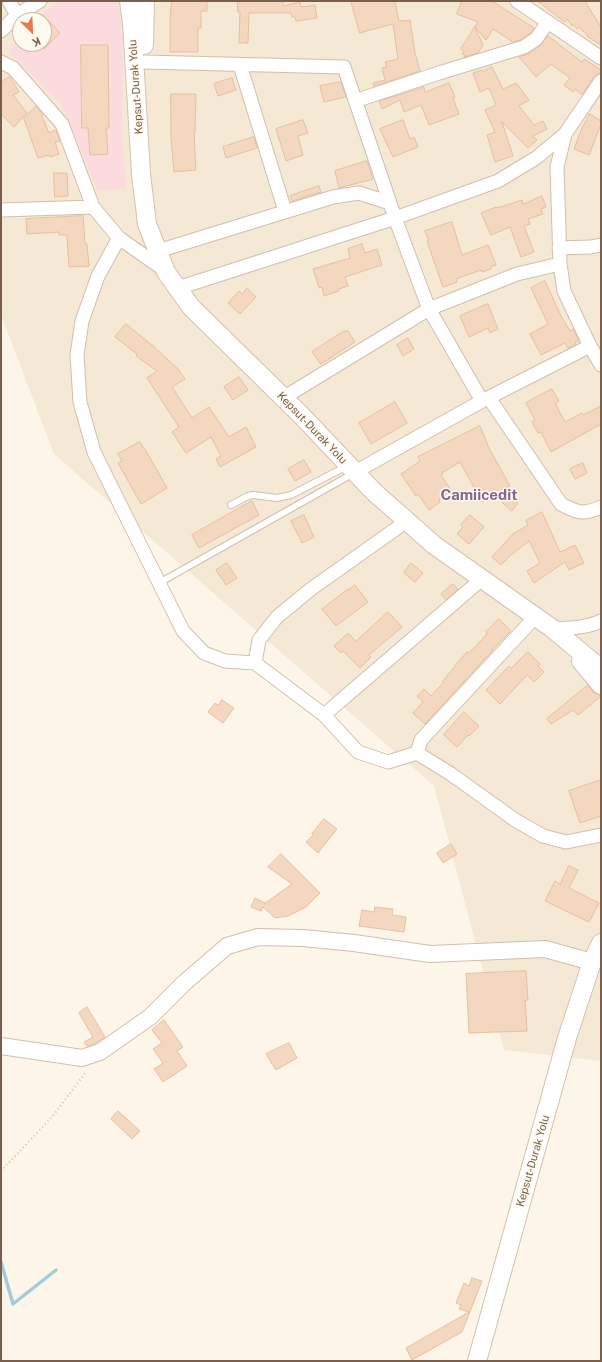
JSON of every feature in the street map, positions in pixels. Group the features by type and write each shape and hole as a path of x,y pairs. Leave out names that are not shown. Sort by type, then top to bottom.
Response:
{"main road":[{"name":"Kepsut-Durak Yolu","path":"129,1 132,23 142,174 147,224 166,272 191,307 283,398 374,492 434,545 536,616 601,669"},
{"name":"Kepsut-Durak Yolu","path":"142,174 145,1"},
{"name":"Kepsut-Durak Yolu","path":"553,629 601,685"},
{"name":"Kepsut-Durak Yolu","path":"477,1361 565,1046 601,944"}],"street":[{"path":"9,1 14,12"},
{"path":"21,12 40,1"},
{"path":"517,1 601,58"},
{"path":"1,31 12,19"},
{"path":"355,101 439,72 524,47 536,39 548,22"},
{"path":"1,62 13,68 62,124 93,207 119,238 166,272"},
{"path":"144,62 344,67 395,218 429,308 486,399 562,504 578,512 592,511 601,507"},
{"path":"240,65 284,211"},
{"path":"178,288 395,218 498,181 536,158 565,134 601,81"},
{"path":"565,134 557,167 559,248 564,291 590,346 601,365"},
{"path":"158,251 333,197 359,193 390,203"},
{"path":"1,210 93,207"},
{"path":"119,238 98,276 82,321 77,355 80,402 94,452 183,631 204,653 225,661 255,663 324,714 358,752 388,762 417,753 451,774 514,820 543,836 566,842 601,835"},
{"path":"559,248 591,247 601,244"},
{"path":"283,398 429,308 517,274 560,264"},
{"path":"352,468 590,346"},
{"path":"255,663 259,640 277,617 311,589 407,521"},
{"path":"324,714 483,578"},
{"path":"417,753 421,740 536,616"},
{"path":"553,629 573,628 595,624 601,621"},
{"path":"1,1046 82,1058 100,1052 150,1017 183,984 227,946 258,937 303,938 354,943 430,954 545,949 597,956"}],"lane":[{"path":"159,583 352,468"},
{"path":"231,505 253,495 265,498 277,498 291,495 352,468"}],"path":[{"path":"1,1171 52,1116 87,1070"}],"shaded area":[{"path":"1,1 601,1 601,1061 504,1050 434,786 54,454 1,315"},
{"path":"62,1 118,1 123,39 122,136 126,188 98,191 62,106 9,52 12,48 12,52 52,52 52,12 44,12"}],"building":[{"path":"172,1 207,1 207,11 201,11 201,28 198,28 198,52 170,52 170,20"},
{"path":"238,1 283,1 283,6 300,2 301,7 315,5 317,18 296,21 295,17 292,17 291,13 249,13 248,43 239,43 240,12 238,12"},
{"path":"351,1 395,1 399,21 410,20 415,53 420,71 374,86 373,83 385,80 382,68 387,67 385,62 398,59 393,24 360,33"},
{"path":"462,1 492,1 534,28 521,40 513,42 493,29 486,40 475,27 478,22 457,14"},
{"path":"538,1 585,1 601,27 601,45 588,37 580,27 577,29 574,25 572,26 567,19 565,22"},
{"path":"52,24 60,33 52,41"},
{"path":"475,27 483,45 478,53 464,57 465,55 462,54 464,51 461,49"},
{"path":"548,36 582,62 584,59 601,70 601,72 594,76 582,95 575,89 573,92 564,85 570,78 551,64 536,77 519,57 528,54 540,46"},
{"path":"81,45 108,45 109,128 106,128 108,154 90,155 88,128 82,128"},
{"path":"492,67 503,89 516,83 529,100 519,106 534,125 543,121 547,129 533,136 537,140 528,148 502,122 513,156 495,162 487,135 495,132 485,110 496,105 489,88 480,92 473,73"},
{"path":"10,77 19,92 13,95 27,113 14,127 1,114 1,82"},
{"path":"232,78 236,90 218,96 214,84"},
{"path":"341,82 346,97 324,102 320,86"},
{"path":"449,83 455,97 453,98 459,114 429,125 421,105 404,112 400,100 382,109 379,101 424,87 425,92"},
{"path":"171,94 196,94 194,133 196,170 174,172 171,138"},
{"path":"36,106 43,115 42,116 49,133 56,130 60,141 55,142 59,154 50,157 49,155 38,158 24,119"},
{"path":"590,114 601,121 601,124 589,155 574,149 582,128"},
{"path":"303,120 308,133 298,136 303,155 286,161 276,129"},
{"path":"403,120 410,139 414,137 418,147 393,157 380,129"},
{"path":"254,137 257,148 226,158 223,147"},
{"path":"367,161 373,179 339,188 335,171"},
{"path":"54,173 67,173 68,196 55,197"},
{"path":"319,186 321,192 292,201 290,196"},
{"path":"542,196 546,207 541,209 543,214 528,219 530,224 524,226 534,252 521,257 510,227 491,235 481,213 522,200 523,204"},
{"path":"83,216 85,244 87,244 89,266 69,267 67,235 59,235 59,232 27,234 26,219"},
{"path":"452,222 462,255 488,245 496,265 490,267 491,269 482,272 481,270 456,279 457,282 443,287 425,231"},
{"path":"362,244 365,253 377,249 382,265 345,277 348,286 324,296 322,287 319,288 313,269 350,258 348,249"},
{"path":"545,281 561,316 570,331 573,329 579,341 575,342 576,344 568,348 565,343 541,355 530,334 548,324 531,288"},
{"path":"247,288 256,297 240,314 228,303 239,291 242,294"},
{"path":"488,304 498,329 490,333 488,328 469,337 460,316"},
{"path":"126,324 178,369 185,379 172,387 192,418 209,407 229,437 246,427 256,447 220,467 216,459 221,456 211,437 186,453 172,432 179,427 147,378 157,371 136,356 137,354 115,337"},
{"path":"344,331 348,331 355,342 321,364 312,352"},
{"path":"408,338 414,349 403,356 397,345"},
{"path":"239,377 248,390 233,400 224,387"},
{"path":"552,389 559,401 555,403 565,422 582,413 583,415 601,406 601,424 551,452 541,432 538,433 532,422 535,420 526,403"},
{"path":"395,402 407,423 371,444 359,423"},
{"path":"480,426 489,448 510,486 503,490 518,503 512,511 494,495 482,502 460,462 442,473 443,474 441,475 451,490 439,499 440,502 429,510 418,494 416,496 401,474 420,461 418,457"},
{"path":"140,442 167,488 141,504 118,463 122,461 118,454"},
{"path":"304,460 311,472 295,481 288,469"},
{"path":"583,463 587,473 575,479 570,469"},
{"path":"252,501 259,515 199,548 192,535"},
{"path":"542,512 560,552 575,545 584,563 569,570 565,562 534,583 527,571 540,563 529,541 501,565 492,557 513,534 528,525 526,521"},
{"path":"304,515 314,537 302,543 291,521"},
{"path":"470,515 484,527 469,544 457,534 463,527 461,525"},
{"path":"227,563 237,578 226,585 216,570"},
{"path":"411,563 423,573 415,582 404,573"},
{"path":"453,584 458,589 446,600 441,594"},
{"path":"355,585 368,602 336,626 322,609"},
{"path":"388,612 402,627 369,655 371,657 360,668 343,651 341,653 334,646 348,633 356,641"},
{"path":"499,619 511,631 425,724 413,713 423,702 417,696 424,689 431,696 443,683 442,682 456,664 467,652 469,653"},
{"path":"528,652 540,664 538,666 544,672 534,682 527,675 500,704 486,690 509,666 511,668"},
{"path":"588,685 593,692 601,696 578,715 573,710 551,724 547,719"},
{"path":"222,700 234,708 223,723 208,712 215,703 218,705"},
{"path":"464,712 479,726 457,747 444,735"},
{"path":"601,780 601,816 580,823 569,791"},
{"path":"324,819 337,829 318,853 306,842"},
{"path":"451,844 457,854 443,863 437,853"},
{"path":"281,854 320,893 306,907 288,916 275,918 263,907 261,911 251,907 255,898 265,903 264,904 292,884 268,867"},
{"path":"569,866 578,870 569,888 599,903 589,922 545,901 555,881 560,884"},
{"path":"375,907 393,909 392,915 406,917 404,932 359,926 362,910 374,912"},
{"path":"526,971 528,1000 525,1000 527,1031 469,1033 466,974"},
{"path":"87,1007 105,1037 96,1043 87,1046 84,1042 93,1037 79,1013"},
{"path":"164,1020 183,1047 177,1051 187,1066 163,1082 154,1069 163,1063 153,1049 162,1043 152,1030"},
{"path":"289,1043 297,1058 276,1070 266,1054"},
{"path":"118,1111 140,1131 132,1139 111,1119"},
{"path":"472,1278 482,1281 462,1332 412,1360 406,1348 469,1312 459,1309 461,1305 456,1303 464,1283 469,1286"}],"waterway":[{"path":"1,1262 13,1304 56,1270"}],"district":[{"name":"Camiicedit","path":"479,495"}]}
